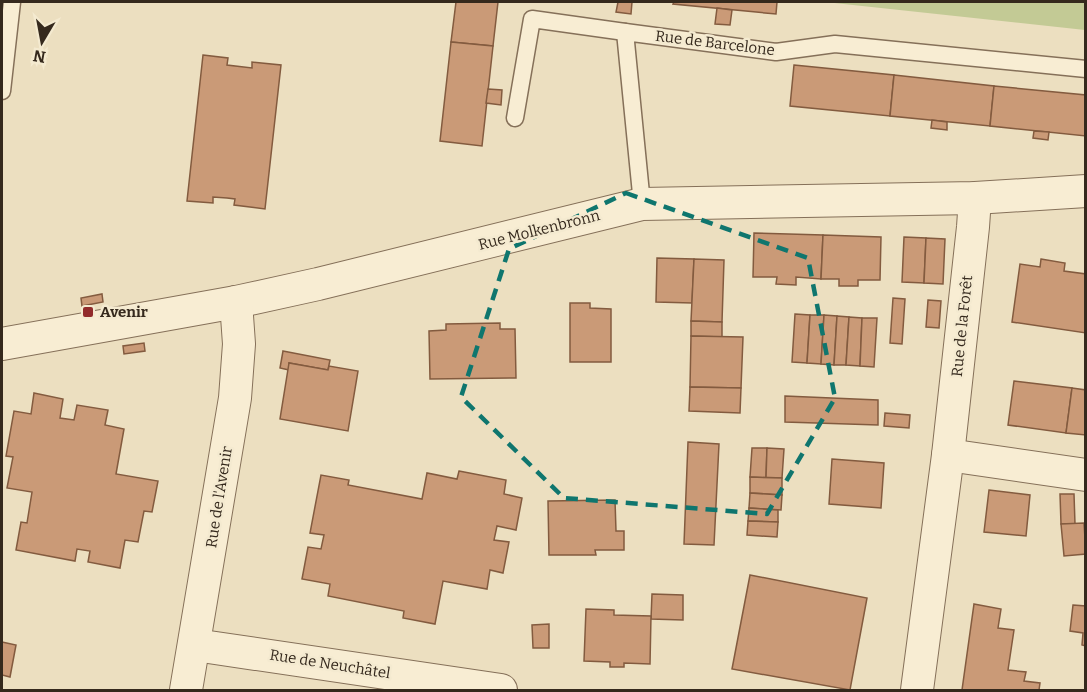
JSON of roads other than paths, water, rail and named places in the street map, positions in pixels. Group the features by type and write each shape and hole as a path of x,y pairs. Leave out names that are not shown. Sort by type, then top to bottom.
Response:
{"street":[{"name":"Rue Molkenbronn","path":"2,344 237,302 642,204 975,198 1086,191"},
{"name":"Rue de la Forêt","path":"917,690 948,455 975,198"},
{"name":"Rue de l'Avenir","path":"186,690 235,398 238,344 237,302"},
{"path":"948,455 1086,475"},
{"name":"Rue de Neuchâtel","path":"195,645 501,690"}],"lane":[{"path":"2,91 12,2"},
{"name":"Rue de Barcelone","path":"515,118 532,19 776,51 835,44 1086,69"},
{"path":"625,32 642,204"}],"place":[{"name":"Avenir","path":"88,312"}]}
